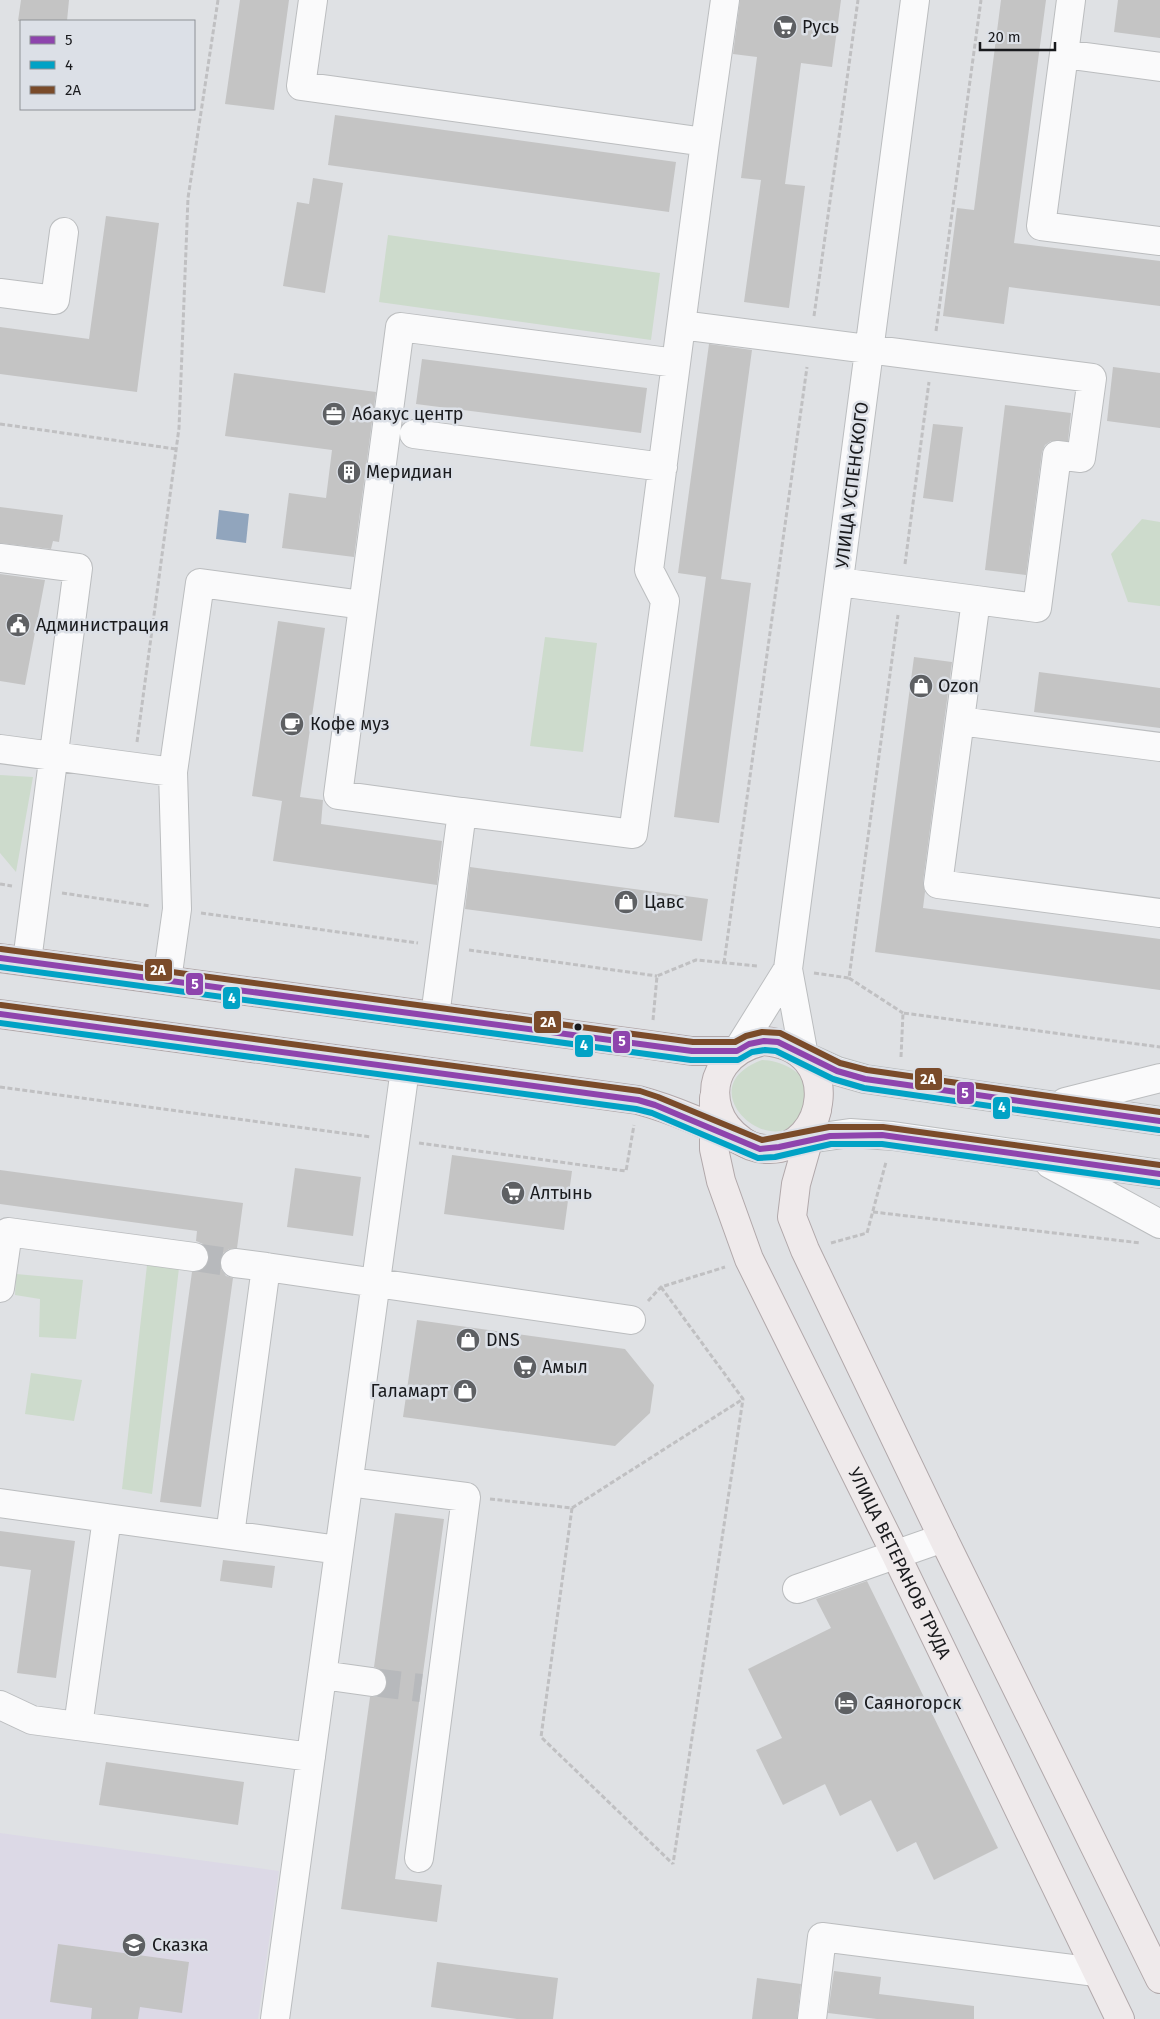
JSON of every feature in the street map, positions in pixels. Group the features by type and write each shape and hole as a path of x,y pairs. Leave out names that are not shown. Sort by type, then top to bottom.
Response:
{"main road":[{"path":"0,958 692,1050 737,1051"},
{"path":"0,1014 638,1100 713,1128 760,1149 774,1149 798,1143"},
{"path":"747,1144 730,1132 720,1118 714,1098 717,1081 726,1060 749,1044 771,1042 792,1048 804,1056 813,1068 818,1081 819,1096 817,1110 798,1143 792,1217 805,1250 943,1538 1160,1979"},
{"name":"УЛИЦА ВЕТЕРАНОВ ТРУДА","path":"714,1098 714,1149 721,1181 749,1259 895,1553 1120,2019"}],"street":[{"path":"313,0 301,86 705,142"},
{"path":"676,363 400,327 338,795 633,834 665,601 648,570 663,467 725,0"},
{"name":"УЛИЦА УСПЕНСКОГО","path":"788,969 914,0"},
{"path":"1071,0 1041,226 1160,241"},
{"path":"1064,54 1160,67"},
{"path":"0,293 55,300 64,232"},
{"path":"681,325 1092,378 1081,458 1057,455 1037,608 839,582"},
{"path":"414,434 663,467"},
{"path":"0,558 78,568 27,961"},
{"path":"166,980 177,909 174,772 200,583 363,605"},
{"path":"976,600 938,884 1160,913"},
{"path":"960,721 1160,747"},
{"path":"0,749 174,772"},
{"path":"435,1016 462,812"},
{"path":"737,1051 788,969"},
{"path":"788,969 804,1056 837,1071 865,1079 1160,1121"},
{"path":"275,2019 405,1069"},
{"path":"1052,1106 1160,1078"},
{"path":"798,1143 850,1133 893,1136 1160,1174"},
{"path":"1035,1156 1153,1232"},
{"path":"0,1288 8,1232 194,1257"},
{"path":"235,1263 631,1320"},
{"path":"230,1535 266,1267"},
{"path":"349,1482 466,1497 431,1690 419,1858"},
{"path":"0,1503 339,1550"},
{"path":"78,1726 107,1518"},
{"path":"797,1589 895,1553 943,1538"},
{"path":"322,1675 372,1682"},
{"path":"0,1705 32,1720 311,1757"},
{"path":"812,2019 822,1937 1096,1972"}],"path":[{"path":"134,767 179,428 188,198 218,0"},
{"path":"724,963 858,0"},
{"path":"848,978 981,0"},
{"path":"0,424 176,448"},
{"path":"0,884 658,976"},
{"path":"836,976 848,978 903,1013 1160,1047"},
{"path":"900,1084 903,1013"},
{"path":"873,1212 1140,1244 1153,1232"},
{"path":"572,1508 541,1737 674,1864 743,1399 661,1287"},
{"path":"466,1497 572,1508 743,1399"}],"shaded area":[{"name":"Сказка","path":"0,1833 279,1871 258,2019 0,2019"}],"green space":[{"path":"388,235 660,273 651,340 379,302"},
{"path":"1142,519 1160,522 1160,606 1128,602 1111,554"},
{"path":"545,637 597,643 583,752 530,746"},
{"path":"0,775 33,777 16,872 0,853"},
{"path":"762,1060 777,1062 792,1069 804,1081 807,1088 808,1098 801,1114 790,1128 774,1132 758,1127 744,1117 734,1104 732,1088 740,1073"},
{"path":"147,1265 179,1268 152,1494 122,1489"},
{"path":"16,1274 83,1280 76,1339 39,1337 40,1299 15,1295"},
{"path":"31,1373 82,1380 74,1421 25,1414"}],"water":[{"path":"219,510 249,514 246,543 216,539"}],"building":[{"path":"21,0 69,0 67,20 18,21"},
{"path":"240,0 289,0 274,110 225,104"},
{"path":"740,0 841,0 832,67 801,63 785,184 805,186 789,308 744,302 761,180 741,178 757,57 733,54"},
{"path":"1001,0 1046,0 1014,243 1160,261 1160,306 1009,287 1004,324 943,316 957,208 974,210"},
{"path":"1118,0 1160,0 1160,38 1114,32"},
{"path":"335,115 676,162 669,212 328,165"},
{"path":"313,178 343,183 325,293 283,286 297,202 309,204"},
{"path":"106,216 159,223 137,392 0,374 0,327 89,339"},
{"path":"709,344 752,350 721,579 751,583 719,823 674,817 706,577 678,573"},
{"path":"422,359 647,388 641,433 416,404"},
{"path":"1113,367 1160,373 1160,428 1107,421"},
{"name":"Меридиан","path":"234,373 376,392 354,557 282,548 289,493 326,498 332,450 225,436"},
{"path":"1005,405 1071,413 1068,441 1051,441 1045,445 1042,452 1026,575 985,570"},
{"path":"933,424 963,427 953,502 923,498"},
{"path":"0,507 63,515 59,542 53,541 51,549 0,543"},
{"name":"Администрация","path":"0,574 45,580 25,685 0,681"},
{"path":"278,621 325,628 300,797 323,800 321,824 442,841 437,885 273,861 282,801 252,796"},
{"path":"914,657 952,662 923,882 925,892 923,908 1160,939 1160,990 875,952"},
{"path":"1039,672 1160,688 1160,728 1034,712"},
{"path":"470,867 708,899 702,941 465,909"},
{"name":"Алтынь","path":"452,1155 572,1171 564,1230 444,1214"},
{"path":"295,1168 361,1177 353,1236 287,1227"},
{"path":"0,1170 243,1203 237,1248 229,1249 223,1253 220,1261 221,1269 226,1276 233,1278 201,1507 160,1502 192,1272 200,1271 206,1267 209,1260 208,1251 203,1244 196,1241 197,1231 0,1204"},
{"name":"Амыл","path":"417,1320 625,1349 654,1385 650,1413 615,1446 403,1417"},
{"path":"395,1513 444,1519 395,1879 442,1885 437,1922 341,1909 370,1697 377,1697 384,1692 387,1684 387,1677 382,1670 374,1667"},
{"path":"0,1531 75,1541 56,1678 17,1673 31,1570 0,1566"},
{"path":"223,1560 275,1566 272,1588 220,1581"},
{"name":"Саяногорск","path":"867,1581 998,1848 934,1880 916,1842 897,1852 871,1800 840,1816 825,1784 783,1805 756,1750 782,1738 748,1669 831,1628 816,1599"},
{"path":"106,1762 244,1782 238,1825 99,1805"},
{"path":"58,1944 189,1962 182,2013 140,2007 138,2019 91,2019 92,2008 50,2002"},
{"path":"437,1962 558,1978 553,2019 517,2019 431,2007"},
{"path":"834,1971 881,1977 879,1994 974,2006 974,2019 877,2019 828,2013"},
{"path":"757,1978 801,1984 797,2019 752,2019"}],"tunnel":[{"path":"194,1257 235,1263"},
{"path":"372,1682 421,1688"}],"transit line":[{"name":"2А","path":"1,949 693,1042 735,1042 746,1036 762,1032 780,1033 840,1063 867,1070 1160,1112"},
{"name":"5","path":"0,958 692,1051 737,1051 749,1044 764,1041 778,1042 837,1071 865,1079 1160,1121"},
{"name":"4","path":"0,967 691,1060 738,1060 752,1052 776,1051 833,1079 864,1088 1159,1130"},
{"name":"2А","path":"1,1005 640,1091 762,1140 829,1127 883,1127 1160,1165"},
{"name":"5","path":"0,1014 638,1100 655,1105 760,1149 779,1147 830,1136 882,1135 1160,1174"},
{"name":"4","path":"0,1023 636,1109 652,1113 758,1158 775,1157 831,1144 882,1144 1159,1183"}],"place":[{"name":"Русь","path":"785,27"},
{"name":"Абакус центр","path":"334,414"},
{"name":"Меридиан","path":"349,472"},
{"name":"Администрация","path":"18,625"},
{"name":"Ozon","path":"921,686"},
{"name":"Кофе муз","path":"292,724"},
{"name":"Цавс","path":"626,902"},
{"name":"Алтынь","path":"513,1193"},
{"name":"DNS","path":"468,1340"},
{"name":"Амыл","path":"525,1367"},
{"name":"Галамарт","path":"465,1391"},
{"name":"Саяногорск","path":"846,1703"},
{"name":"Сказка","path":"134,1945"}]}
